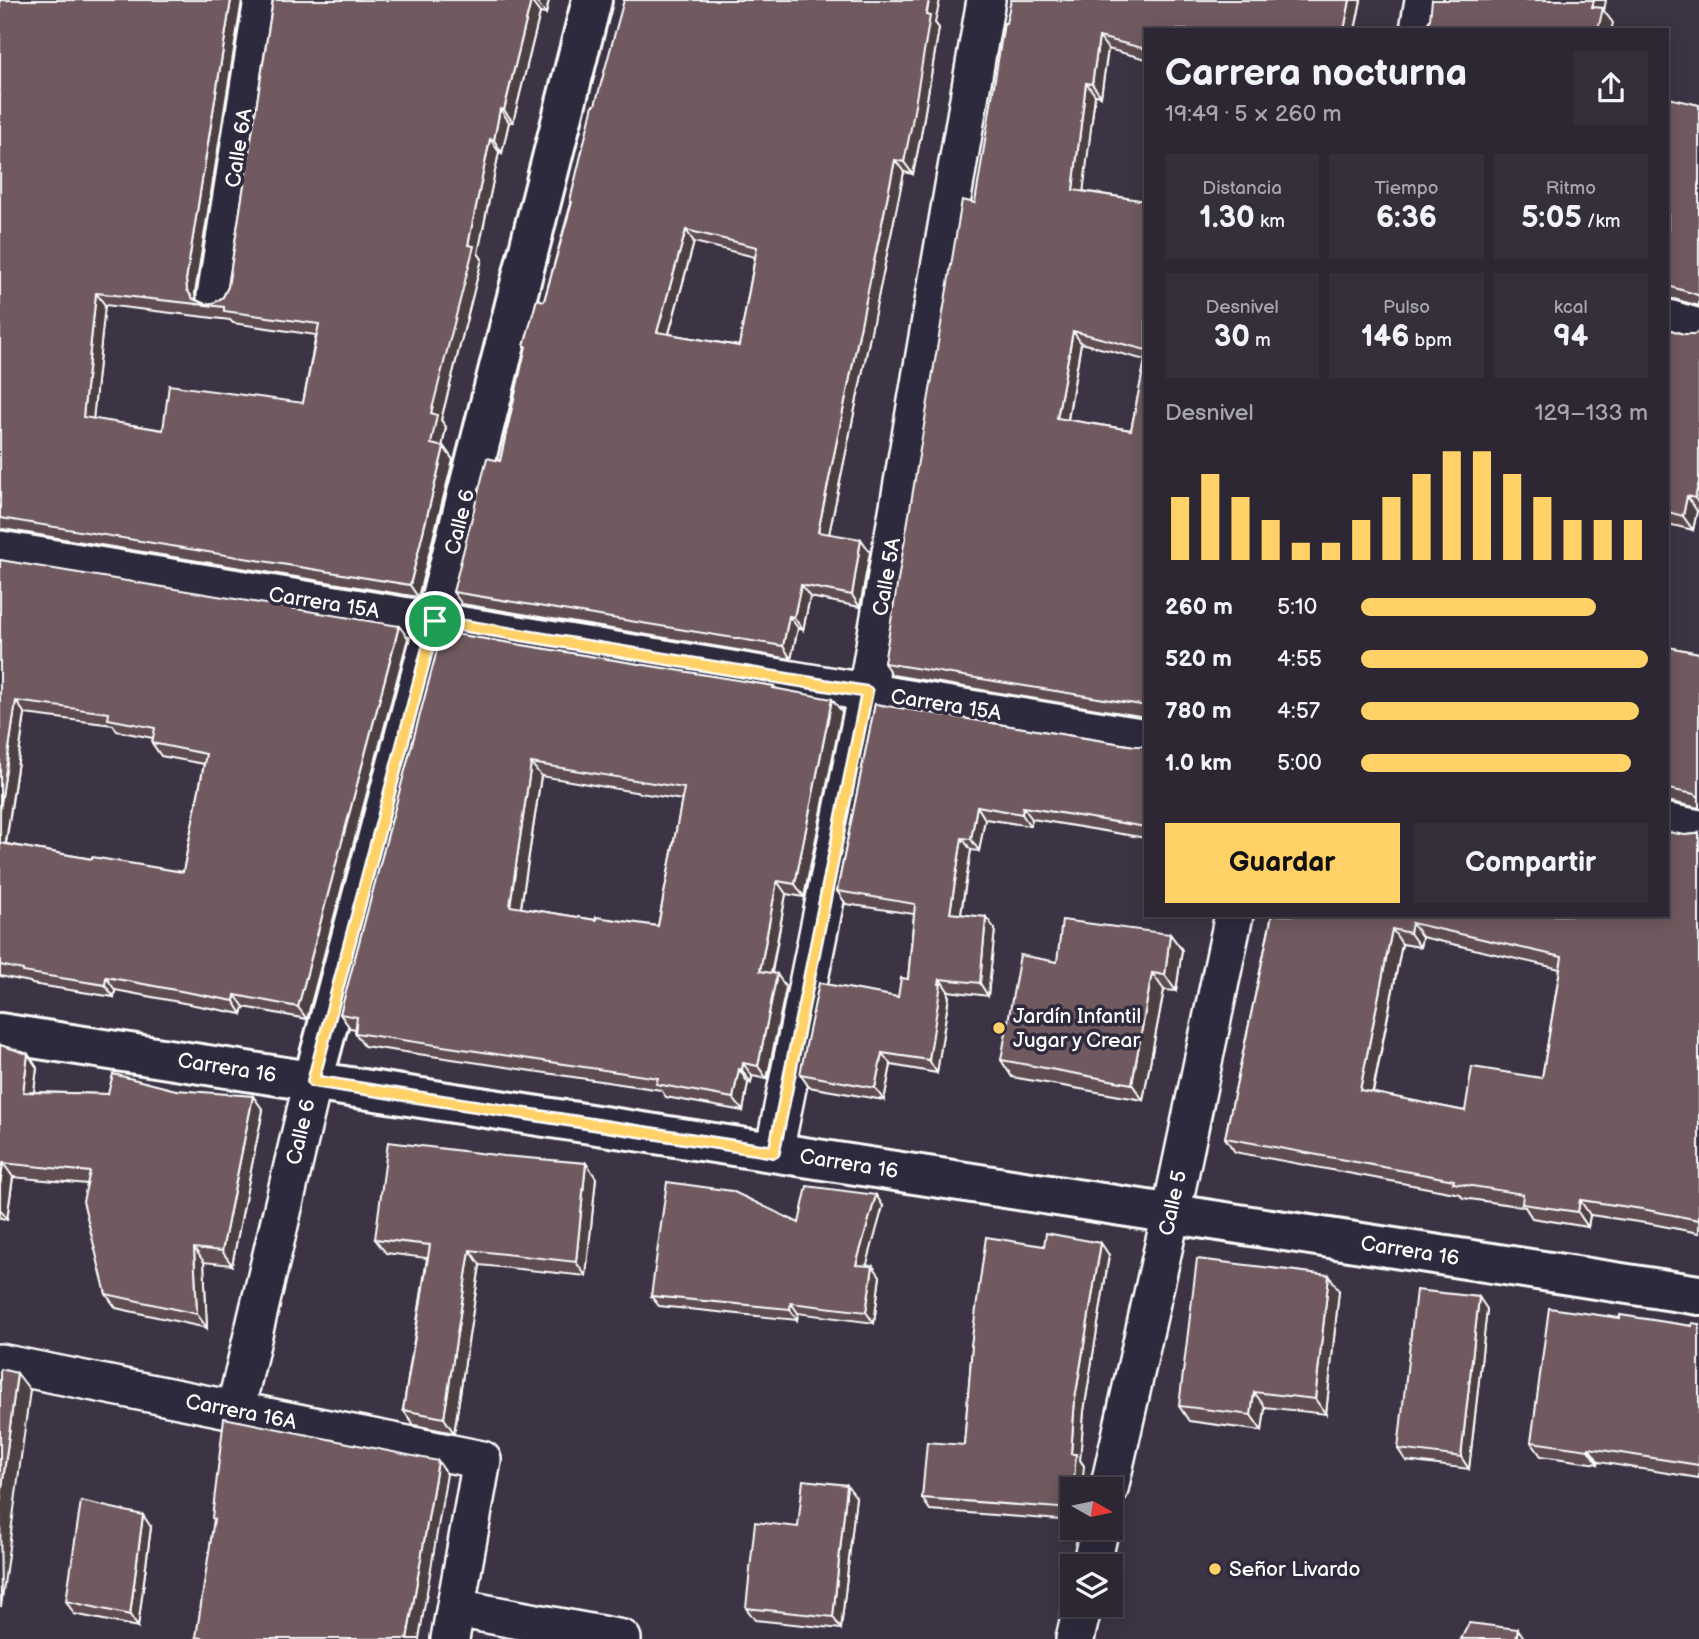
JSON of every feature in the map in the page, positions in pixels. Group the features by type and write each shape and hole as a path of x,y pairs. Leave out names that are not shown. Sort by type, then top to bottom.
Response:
{"street":[{"name":"Calle 6A","path":"216,296 263,0"},
{"name":"Calle 6","path":"235,1410 313,1081 435,621 592,0"},
{"name":"Calle 5A","path":"774,1152 867,692 986,0"},
{"path":"1419,28 1424,0"},
{"path":"1669,319 1699,328"},
{"name":"Carrera 15A","path":"0,550 1144,738"},
{"path":"1669,824 1699,829"},
{"name":"Calle 5","path":"1112,1477 1234,917"},
{"name":"Carrera 16","path":"0,1032 1699,1295"},
{"name":"Carrera 16A","path":"0,1363 482,1460 453,1623"},
{"path":"1075,1639 1080,1617"},
{"path":"453,1623 622,1639"}],"building":[{"path":"0,0 231,0 186,280 187,290 193,299 205,304 214,303 223,297 228,287 273,0 537,0 531,1 504,110 500,109 494,140 490,139 468,245 474,246 431,413 437,415 431,444 444,447 410,585 0,518","holes":["96,293 224,307 224,311 319,324 303,403 169,385 163,430 83,417"]},
{"path":"624,0 929,0 926,15 930,16 904,162 895,160 818,532 861,539 852,595 801,585 794,617 789,616 783,646 453,592 487,458 500,461 524,346 537,299 544,301 572,202 570,201","holes":["686,230 757,247 739,346 657,332"]},
{"path":"1011,0 1350,0 1344,28 1144,28 1144,48 1099,37 1092,84 1086,83 1073,190 1144,201 1144,349 1073,331 1057,418 1131,430 1144,366 1144,707 884,663 962,200 975,203"},
{"path":"1432,0 1594,0 1592,7 1603,8 1598,28 1425,28 1430,19"},
{"path":"1669,98 1699,105 1699,296 1669,286"},
{"path":"1669,329 1683,334 1695,334 1699,331 1699,482 1695,498 1687,496 1683,516 1669,512"},
{"path":"0,560 399,626 298,1007 235,995 234,1001 106,977 105,985 23,972 0,965 0,843 183,872 206,754 152,743 155,728 108,719 109,713 16,701 0,810"},
{"path":"442,632 774,686 773,688 832,699 795,884 777,881 760,971 777,974 758,1066 743,1063 742,1070 739,1069 733,1098 656,1084 658,1078 355,1033 357,1017 340,1014","holes":["531,763 684,788 658,926 596,917 596,920 510,906"]},
{"path":"1669,647 1699,653 1699,797 1669,789"},
{"path":"875,704 1144,746 1144,827 1023,807 1022,814 977,806 971,839 962,838 950,913 986,917 980,983 940,979 929,1060 882,1053 875,1088 800,1074 819,983 898,997 901,978 908,979 915,904 837,891"},
{"path":"1669,832 1685,835 1699,832 1699,1220 1580,1200 1578,1212 1522,1204 1523,1194 1453,1183 1454,1180 1225,1138 1272,917 1669,917","holes":["1412,923 1562,957 1542,1078 1472,1067 1465,1111 1360,1090 1392,929 1410,933"]},
{"path":"1062,920 1170,934 1165,975 1152,973 1132,1084 1001,1060 1020,955 1057,962"},
{"path":"0,1045 28,1054 23,1092 108,1094 113,1074 176,1090 253,1096 222,1251 194,1248 197,1314 106,1294 83,1201 90,1172 3,1163 0,1185"},
{"path":"388,1142 586,1163 576,1262 470,1250 444,1418 403,1410 430,1245 375,1239"},
{"path":"667,1182 732,1191 799,1223 807,1186 876,1195 856,1265 873,1266 866,1312 791,1303 790,1309 651,1296"},
{"path":"1046,1233 1101,1243 1075,1399 1071,1454 1076,1454 1074,1477 1060,1477 1060,1508 922,1498 927,1442 964,1445 971,1345 986,1237 1044,1246"},
{"path":"1197,1259 1329,1275 1315,1399 1254,1392 1251,1415 1179,1406"},
{"path":"1416,1290 1479,1297 1461,1457 1398,1449"},
{"path":"1549,1308 1692,1326 1692,1323 1699,1324 1699,1465 1531,1442"},
{"path":"0,1369 17,1373 0,1503"},
{"path":"224,1418 438,1461 407,1639 196,1637 214,1519"},
{"path":"803,1480 847,1485 833,1617 746,1608 755,1522 798,1527"},
{"path":"81,1501 143,1515 130,1615 66,1601"},
{"path":"1469,1623 1518,1629 1516,1639 1461,1639"}],"place":[{"name":"Jardín Infantil Jugar y Crear","path":"999,1028"},
{"name":"Señor Livardo","path":"1215,1569"}],"route":[{"path":"435,621 867,692 774,1152 313,1081 435,621"}]}
